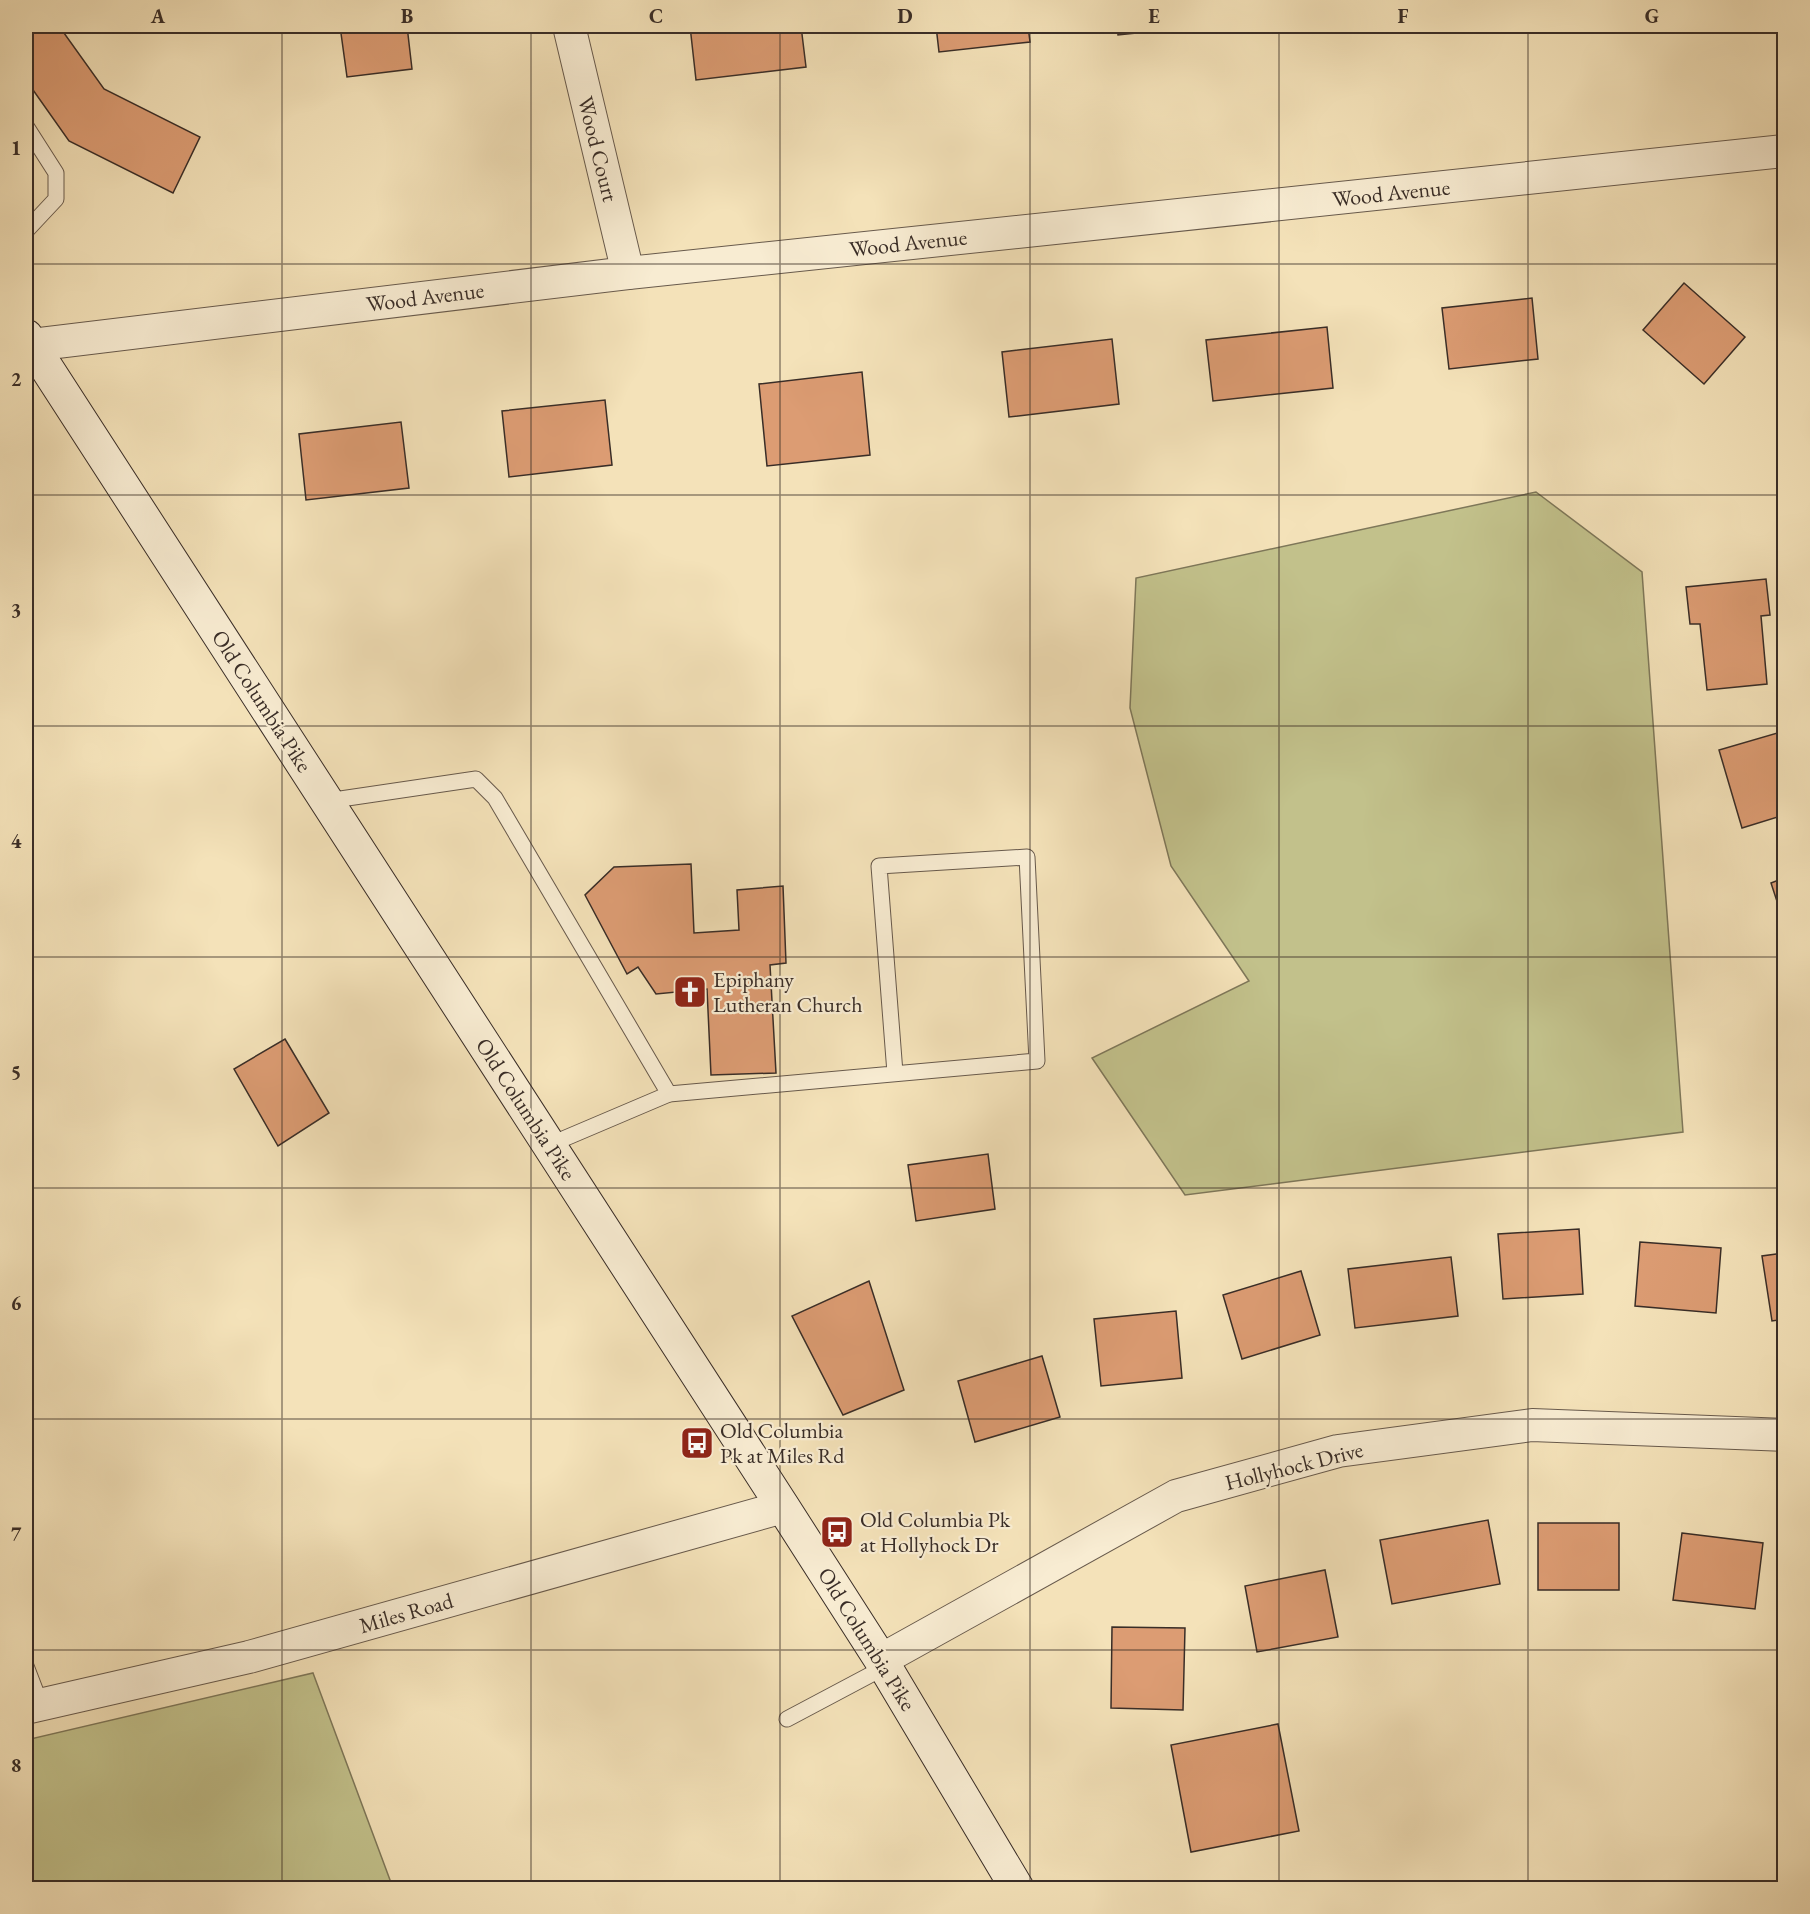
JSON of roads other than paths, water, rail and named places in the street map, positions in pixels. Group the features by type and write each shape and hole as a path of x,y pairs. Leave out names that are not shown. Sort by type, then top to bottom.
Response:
{"main road":[{"name":"Old Columbia Pike","path":"29,340 783,1506 883,1664 1017,1888"}],"street":[{"name":"Wood Court","path":"569,26 628,273"},
{"name":"Wood Avenue","path":"29,340 628,273 1785,151"},
{"name":"Hollyhock Drive","path":"883,1664 1176,1496 1338,1451 1532,1425 1785,1436"},
{"name":"Miles Road","path":"33,1706 249,1657 783,1506"}],"lane":[{"path":"26,126 56,173 56,199 26,231"},
{"path":"327,801 476,778 495,798 669,1094"},
{"path":"549,1145 669,1094 895,1074 1037,1061 1027,857 879,866 895,1074"},
{"path":"787,1719 883,1664"},
{"path":"26,1666 33,1706"}],"place":[{"name":"Epiphany Lutheran Church","path":"690,992"},
{"name":"Old Columbia Pk at Miles Rd","path":"697,1443"},
{"name":"Old Columbia Pk at Hollyhock Dr","path":"837,1532"}]}
